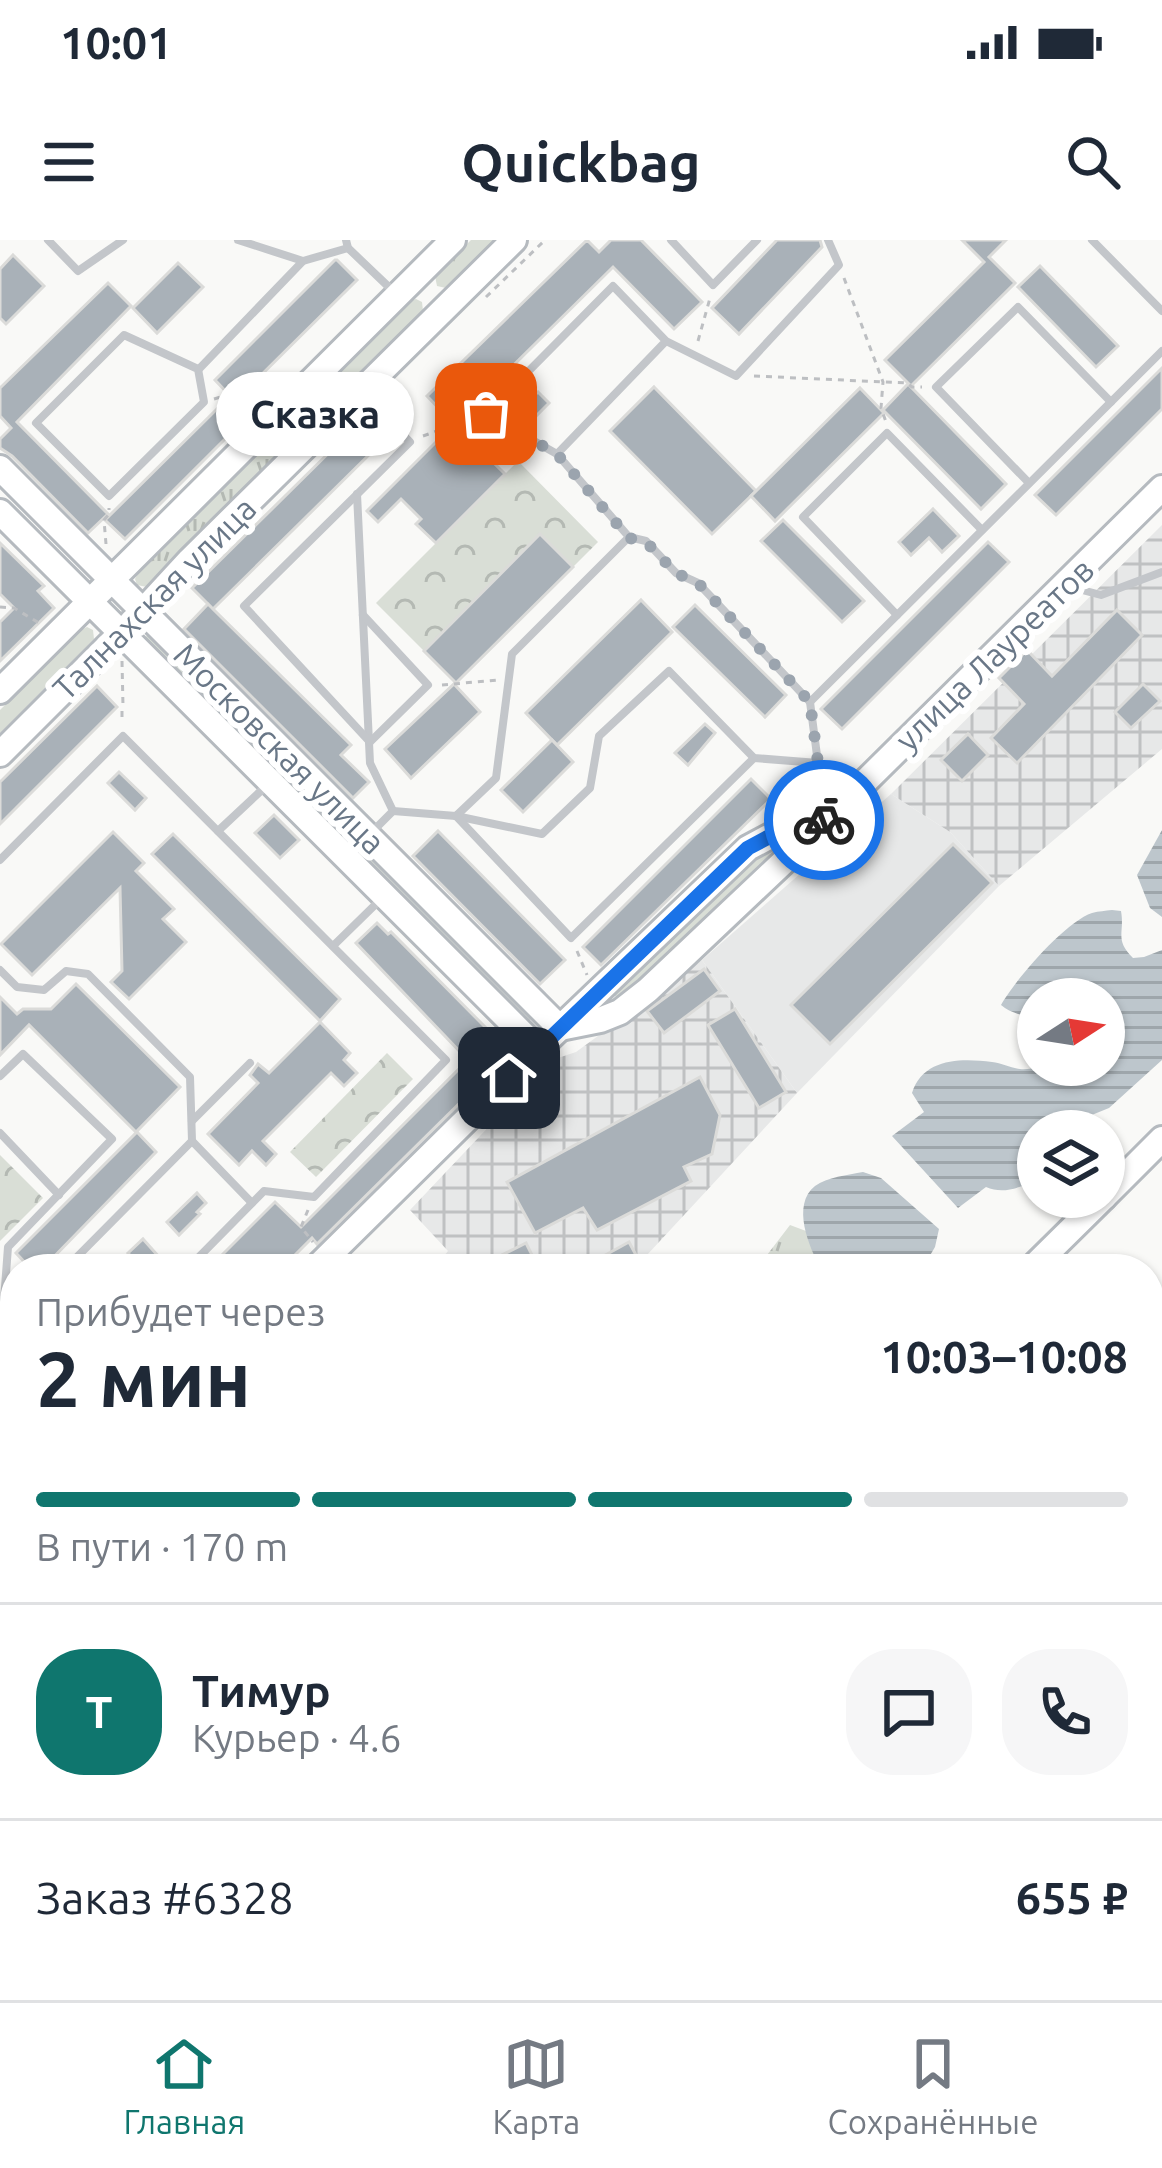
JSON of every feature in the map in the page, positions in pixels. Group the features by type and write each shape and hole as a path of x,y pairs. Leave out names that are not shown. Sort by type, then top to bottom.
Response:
{"street":[{"name":"Талнахская улица","path":"0,691 90,602 110,569 453,240"},
{"name":"Талнахская улица","path":"0,754 122,643 143,611 190,560 514,240"},
{"name":"Московская улица","path":"0,468 110,569 143,611 560,1028"},
{"name":"улица Лауреатов","path":"560,1028 600,1020 634,1001 713,930 1162,488"},
{"name":"Московская улица","path":"0,512 90,602 122,643 271,782 538,1049"},
{"name":"улица Лауреатов","path":"331,1254 748,848 778,832 826,819"},
{"path":"1125,1176 1162,1139"},
{"path":"1046,1254 1083,1218"}],"lane":[{"path":"48,240 78,271 123,240"},
{"path":"238,240 303,261"},
{"path":"671,240 713,285 757,240"},
{"path":"828,240 839,265 736,376 666,341 613,286 486,414 557,454 629,538 646,542 676,573 698,583 810,702 818,763 848,798"},
{"path":"1092,240 1162,311"},
{"path":"198,369 303,261 347,244 398,295"},
{"path":"1029,484 936,387 1018,307 1111,402"},
{"path":"124,335 198,369 204,402 109,496 36,422 124,335"},
{"path":"557,454 666,341"},
{"path":"810,702 1162,351"},
{"path":"361,391 410,442 244,606 370,742"},
{"path":"897,615 802,517 887,433 982,530"},
{"path":"357,494 370,763 393,811"},
{"path":"456,816 496,778 512,654 629,538"},
{"path":"1066,586 1101,595 1162,572"},
{"path":"363,615 428,685 370,742"},
{"path":"368,836 393,811 456,816 542,834 590,788 599,736 669,671 754,758 818,763"},
{"path":"0,860 123,736 446,1060 314,1197 264,1191 203,1254"},
{"path":"456,816 572,938 754,758"},
{"path":"218,831 271,782"},
{"path":"333,946 385,896"},
{"path":"0,970 17,987 44,990 66,971 88,974 190,1077 192,1141 252,1203"},
{"path":"0,1076 23,1054 112,1139 8,1247 7,1254"},
{"path":"191,1122 250,1063"},
{"path":"0,1133 59,1195"},
{"path":"80,1254 192,1141"}],"path":[{"path":"839,265 883,382 880,408 887,433"},
{"path":"694,355 713,285"},
{"path":"736,376 936,387"},
{"path":"227,395 256,410"},
{"path":"410,442 486,414"},
{"path":"109,496 109,514 104,520 110,569"},
{"path":"0,607 14,608 40,624"},
{"path":"122,643 122,712"},
{"path":"428,685 509,679"},
{"path":"572,938 591,986"},
{"path":"446,1060 490,1058 508,1039"},
{"path":"314,1197 301,1227 312,1238 315,1254"}],"shaded area":[{"path":"1162,525 1162,749 999,886 950,832 891,794"},
{"path":"891,794 950,832 999,886 797,1093 702,960"},
{"path":"1162,830 1162,917 1150,908 1137,875"},
{"path":"1121,911 1122,941 1133,958 1162,950 1162,1060 1104,1110 1017,1110 1017,1187 986,1187 958,1208 892,1136 924,1112 912,1093 925,1073 944,1063 968,1060 1017,1068 1017,1086 1125,1086 1125,978 1020,978 1055,939 1092,913"},
{"path":"702,960 797,1093 648,1254 446,1254 448,1251 410,1210 552,1060 576,1052"},
{"path":"1017,981 1017,1014 1001,1005"},
{"path":"863,1172 881,1178 939,1229 931,1254 814,1254 804,1226 804,1204 825,1180"}],"green space":[{"path":"471,240 494,240 446,288 437,286 435,276"},
{"path":"416,299 422,302 423,311 147,587 137,585 138,573"},
{"path":"518,461 598,542 573,567 540,535 424,651 376,603"},
{"path":"87,627 93,630 94,639 0,733 0,710"},
{"path":"151,634 290,770 279,782 143,638"},
{"path":"299,778 534,1016 527,1023 287,790"},
{"path":"764,848 770,854 619,1000 613,994"},
{"path":"387,1053 413,1079 316,1177 290,1152"},
{"path":"0,1155 43,1198 0,1241"},
{"path":"790,1225 806,1231 815,1254 768,1254"}],"building":[{"path":"587,240 599,252 611,240 641,240 702,302 674,329 613,267 454,424 427,396"},
{"path":"777,240 820,240 822,247 739,334 712,308"},
{"path":"962,240 1006,240 989,257 1015,283 911,386 885,360 984,262"},
{"path":"13,255 44,286 6,324 0,318 0,269"},
{"path":"335,260 357,280 235,401 215,380"},
{"path":"178,263 203,287 157,333 133,308"},
{"path":"1040,266 1118,346 1096,367 1018,287"},
{"path":"108,283 131,306 17,422 108,514 88,533 0,448 0,439 11,428 0,416 0,388"},
{"path":"1162,368 1162,409 1056,515 1035,495"},
{"path":"908,384 1006,484 981,509 883,410"},
{"path":"654,387 756,491 712,534 610,431"},
{"path":"860,388 884,413 775,521 751,496"},
{"path":"538,392 549,403 525,427 513,420 511,418"},
{"path":"228,398 247,417 125,539 105,520"},
{"path":"362,420 383,441 213,609 351,745 341,755 369,782 353,798 184,629 208,604 192,588"},
{"path":"454,424 505,474 436,543 416,524 421,519 401,499 378,522 367,511"},
{"path":"933,509 959,536 942,552 929,538 911,555 899,542"},
{"path":"783,520 864,601 842,622 761,541"},
{"path":"540,534 573,567 456,683 424,651"},
{"path":"988,542 1009,562 842,729 821,709"},
{"path":"0,543 44,586 38,591 54,608 0,661 0,622 14,608 0,594"},
{"path":"641,600 672,632 557,745 526,713"},
{"path":"695,605 786,695 765,717 673,627"},
{"path":"1117,610 1142,635 1017,763 991,738 1024,704 999,678 1027,650 1052,676"},
{"path":"454,684 480,712 411,778 385,749"},
{"path":"1143,684 1160,701 1131,728 1115,712"},
{"path":"97,686 117,707 0,824 0,782"},
{"path":"705,724 715,733 688,765 675,753"},
{"path":"968,734 988,755 962,781 941,760"},
{"path":"552,740 573,762 523,812 501,790"},
{"path":"119,772 146,798 135,810 108,783"},
{"path":"751,779 771,799 601,965 583,947"},
{"path":"274,815 299,840 280,858 255,833"},
{"path":"438,831 565,960 540,984 413,856"},
{"path":"113,832 144,863 136,871 174,909 163,919 186,942 129,999 111,982 122,971 120,888 32,975 1,944"},
{"path":"173,834 340,999 320,1021 152,854"},
{"path":"953,844 992,883 830,1044 791,1005"},
{"path":"377,923 491,1033 466,1058 356,943"},
{"path":"704,969 720,991 664,1033 647,1011"},
{"path":"76,984 180,1087 136,1132 29,1025 0,1055 0,997 17,1014 23,1009 51,1009"},
{"path":"735,1009 786,1092 759,1108 708,1025"},
{"path":"320,1022 350,1053 344,1060 357,1073 344,1086 331,1073 263,1141 276,1154 266,1165 252,1151 239,1165 208,1134 258,1083 250,1075 258,1064 269,1073"},
{"path":"468,1060 485,1078 317,1244 312,1238 296,1254 223,1254 275,1202 301,1227"},
{"path":"700,1077 720,1115 712,1154 684,1167 691,1181 597,1230 583,1208 535,1233 507,1182"},
{"path":"137,1132 156,1152 57,1254 16,1253"},
{"path":"197,1193 206,1203 179,1235 167,1222"},
{"path":"143,1239 156,1254 129,1254"},
{"path":"629,1242 635,1254 607,1254"},
{"path":"526,1243 532,1254 504,1254"}],"way so far":[{"path":"486,414 557,454 629,538 646,542 676,573 698,583 810,702 818,763 848,798 824,820"}],"place":[{"name":"Сказка","path":"486,414"}],"route":[{"path":"509,1078 748,848 778,832 824,820"}]}
